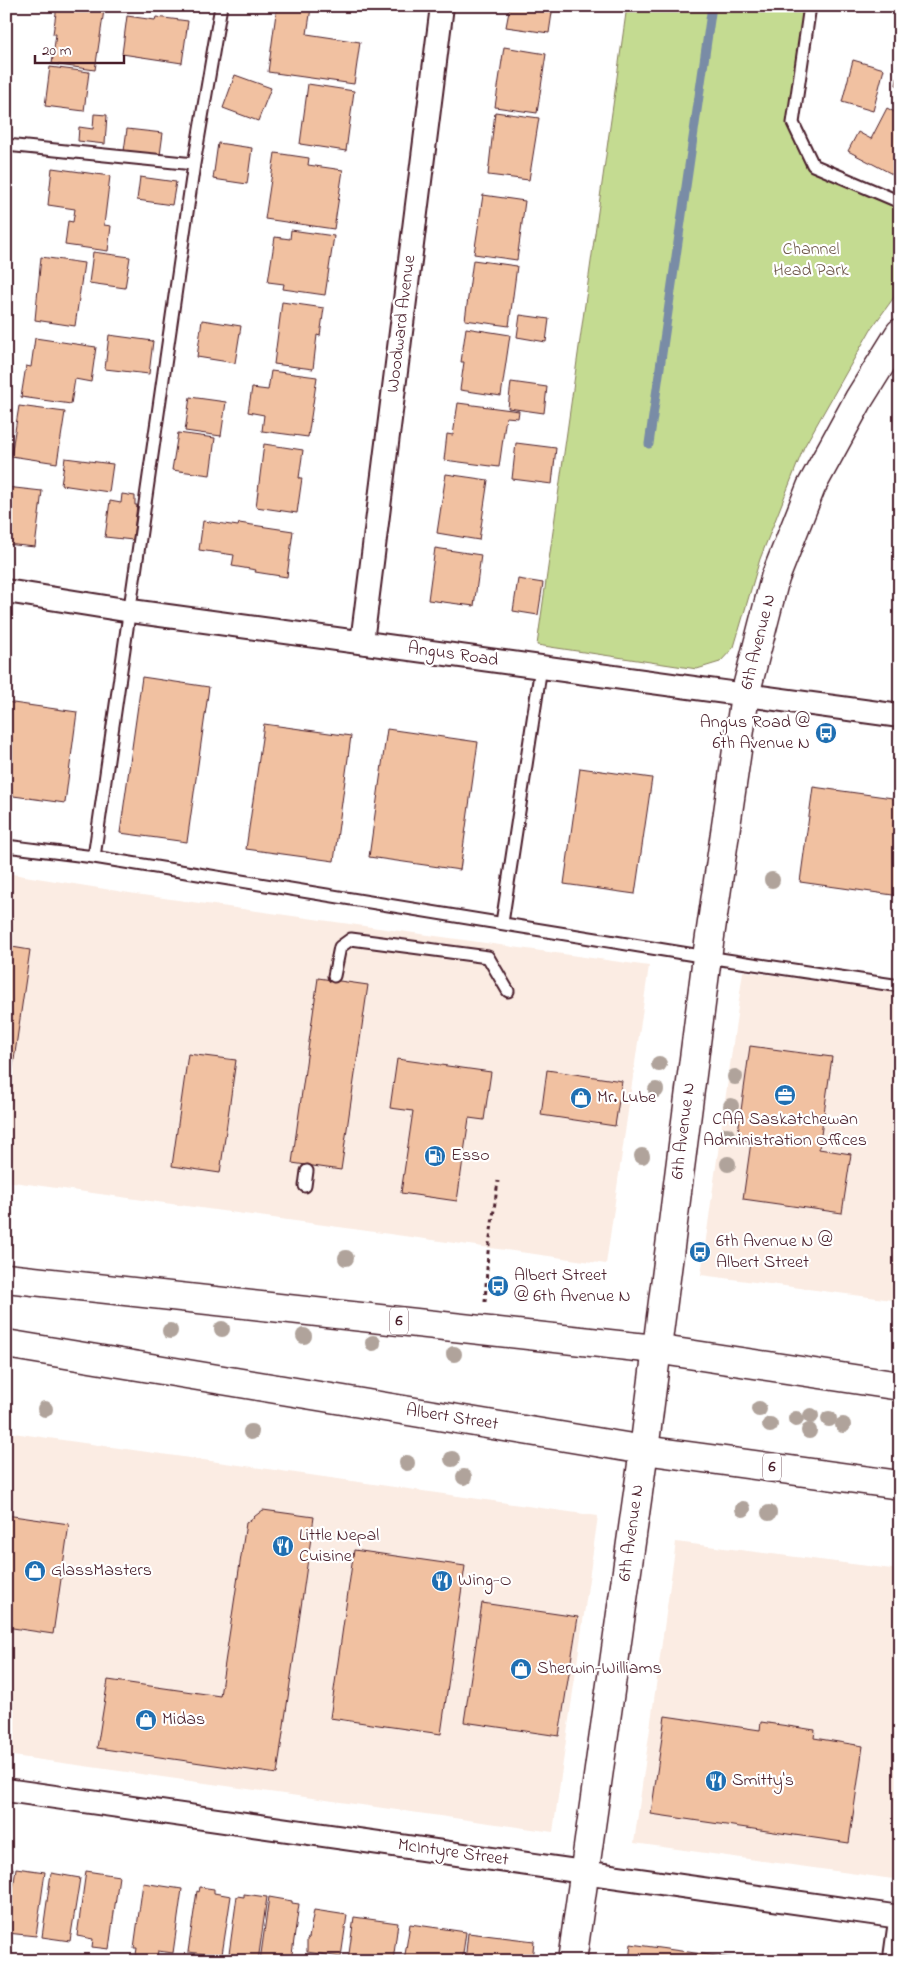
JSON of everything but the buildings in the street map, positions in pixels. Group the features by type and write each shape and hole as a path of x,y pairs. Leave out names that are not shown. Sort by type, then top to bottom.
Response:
{"main road":[{"name":"6th Avenue N","path":"572,1961 644,1450 707,957 745,695 775,578 811,487 859,399 900,333"},
{"name":"6","path":"6,1278 656,1349 900,1386"},
{"name":"Albert Street","path":"6,1344 644,1450 900,1485"}],"street":[{"name":"Woodward Avenue","path":"362,642 442,6"},
{"name":"Angus Road","path":"6,591 131,611 900,716"},
{"name":"McIntyre Street","path":"6,1790 898,1917"}],"lane":[{"path":"94,857 194,164 221,6"},
{"path":"810,6 793,122 813,165 900,202"},
{"path":"6,145 194,164"},
{"path":"502,923 541,667"},
{"path":"6,846 94,857 707,957 900,986"},
{"path":"334,976 340,947 351,939 488,957 508,991"},
{"path":"305,1186 307,1171"},
{"path":"889,1961 898,1917"}],"path":[{"path":"483,1330 488,1252 498,1181"}],"shaded area":[{"path":"6,873 142,895 649,966 606,1264 6,1181"},
{"path":"743,971 900,993 900,1301 701,1275"},
{"path":"6,1432 598,1516 553,1832 6,1755"},
{"path":"676,1542 900,1570 900,1880 634,1843"}],"green space":[{"name":"Channel Head Park","path":"627,6 810,6 793,123 813,165 900,202 900,289 871,329 804,447 760,559 734,647 720,662 697,669 537,645"}],"waterway":[{"path":"649,444 712,6"}],"place":[{"name":"Angus Road @ 6th Avenue N","path":"826,733"},
{"name":"CAA Saskatchewan Administration Offices","path":"785,1095"},
{"name":"Mr. Lube","path":"581,1098"},
{"name":"Esso","path":"435,1156"},
{"name":"6th Avenue N @ Albert Street","path":"700,1252"},
{"name":"Albert Street @ 6th Avenue N","path":"498,1286"},
{"name":"Little Nepal Cuisine","path":"283,1546"},
{"name":"GlassMasters","path":"35,1571"},
{"name":"Wing-O","path":"442,1581"},
{"name":"Sherwin-Williams","path":"521,1669"},
{"name":"Midas","path":"146,1720"},
{"name":"Smitty's","path":"716,1781"}]}
